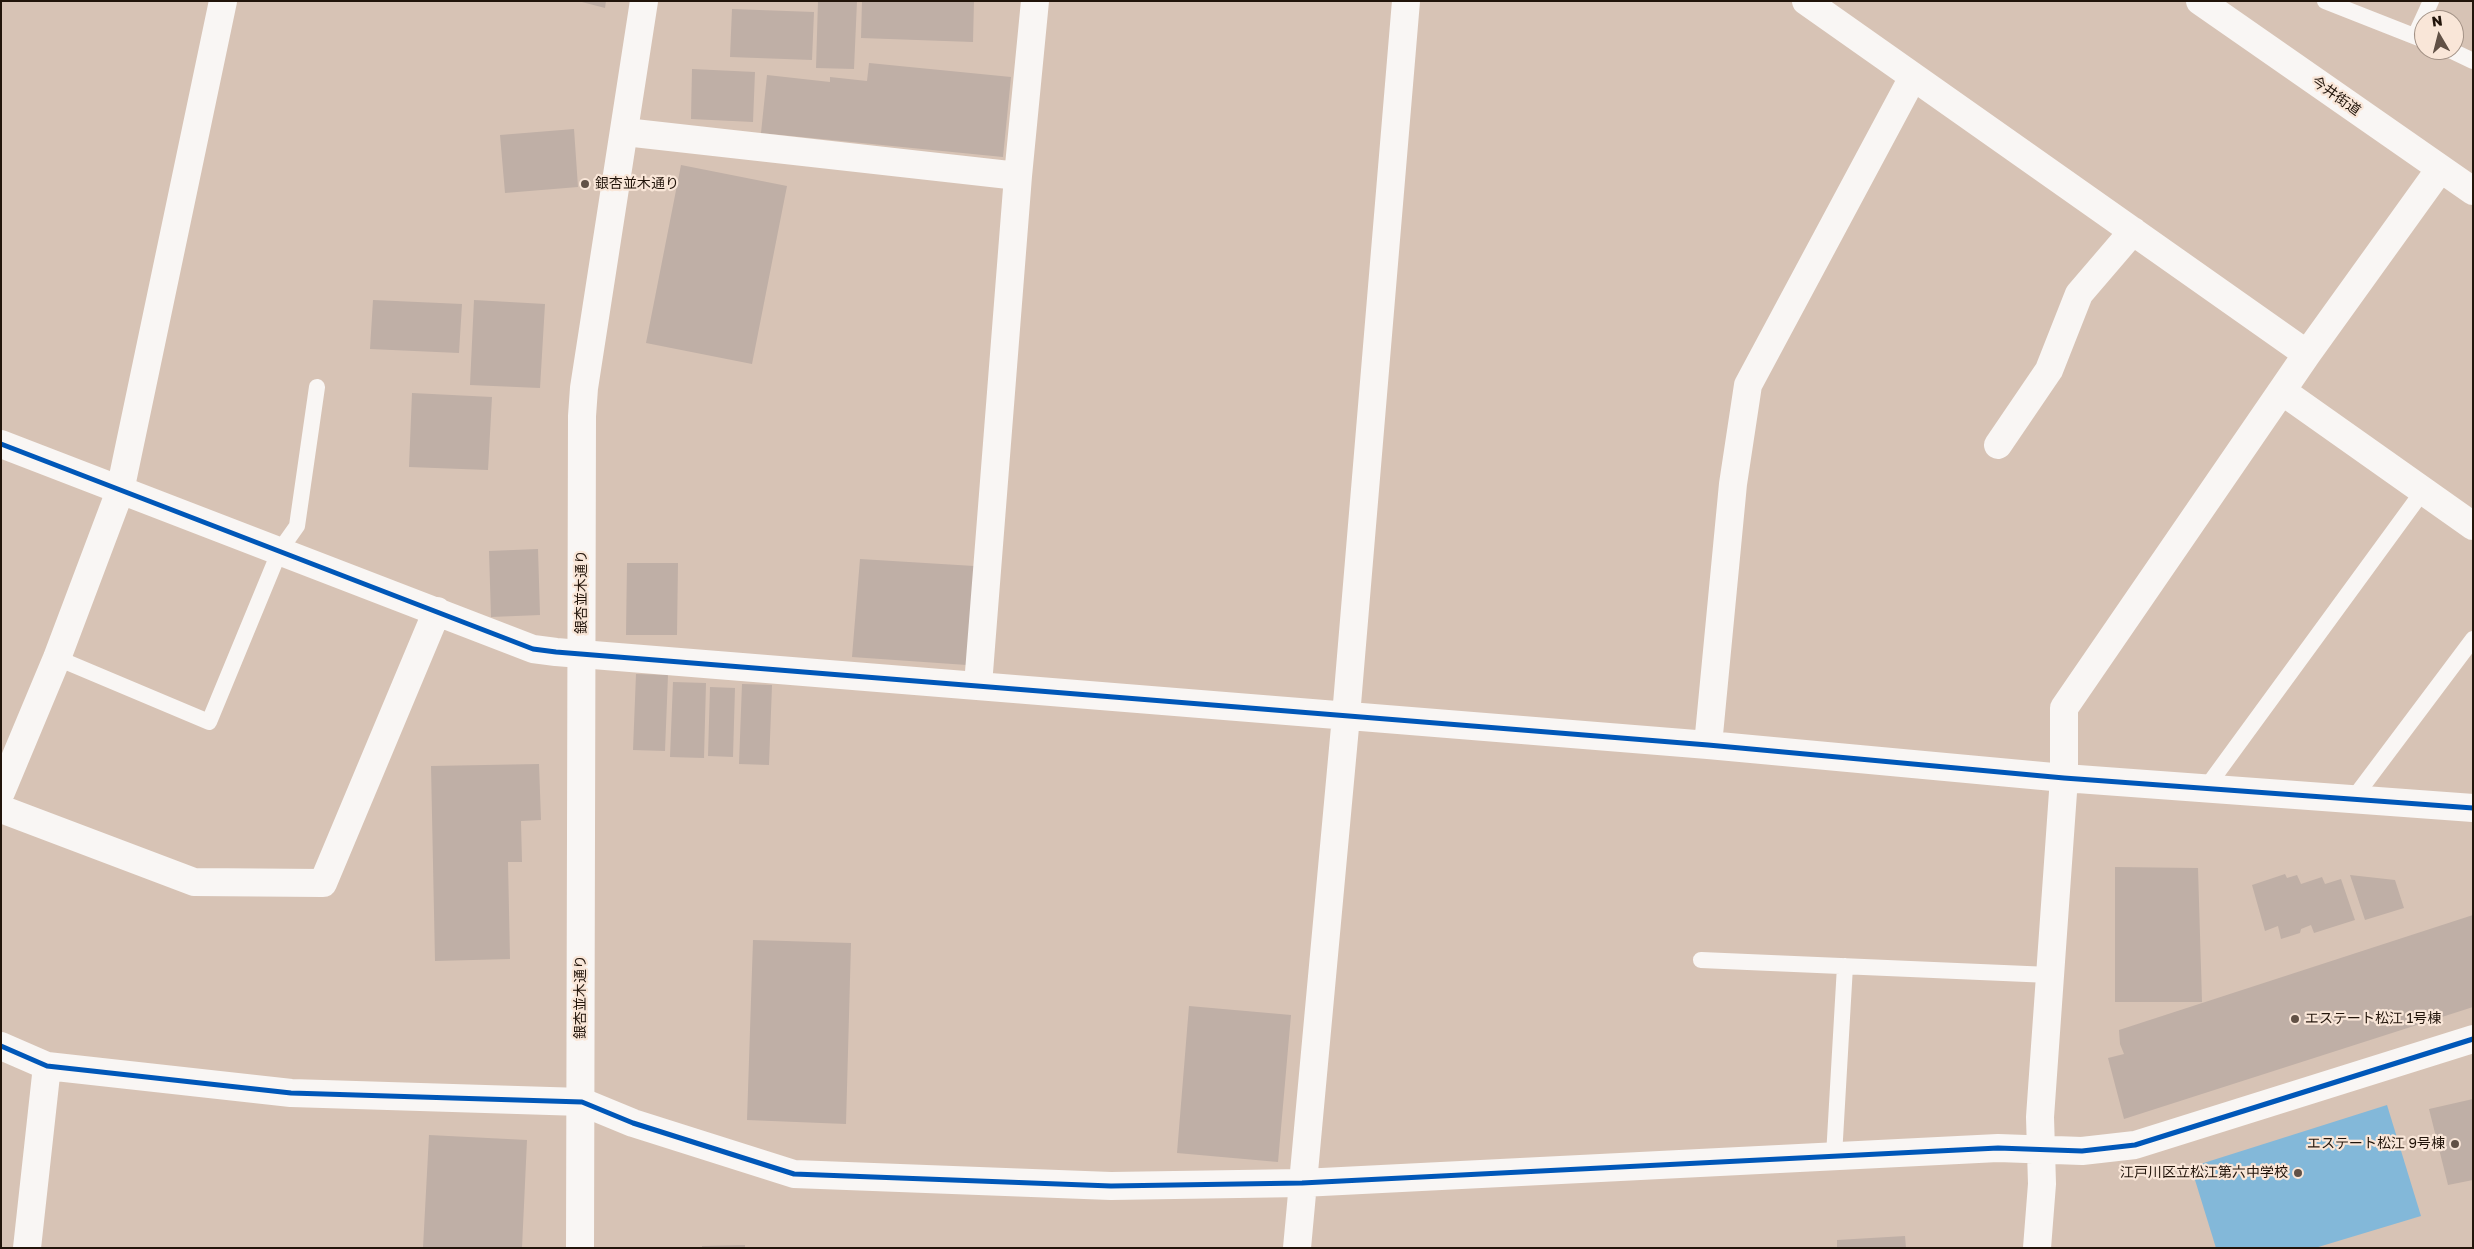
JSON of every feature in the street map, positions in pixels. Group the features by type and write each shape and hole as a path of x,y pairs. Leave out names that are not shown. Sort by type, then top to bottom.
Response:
{"street":[{"path":"1,792 57,658 120,492 223,1"},
{"name":"銀杏並木通り","path":"580,1248 582,1102 582,426 584,388 644,1"},
{"path":"978,685 1018,176 1035,1"},
{"path":"1296,1248 1346,716 1406,1"},
{"path":"1806,1 2307,354"},
{"name":"今井街道","path":"2200,1 2473,191"},
{"path":"1708,745 1733,484 1748,385 1913,76"},
{"path":"625,132 1018,176"},
{"path":"2037,1248 2042,1184 2040,1117 2064,778 2064,708 2307,354 2440,169"},
{"path":"1998,445 2049,370 2079,294 2132,231"},
{"path":"2282,391 2473,526"},
{"path":"1,444 120,492 280,550 533,649 1708,745 2064,778 2473,808"},
{"path":"1,809 194,882 323,884 437,611"},
{"path":"1,1046 47,1066 291,1093 582,1102 633,1123 794,1174 1111,1186 1302,1183 1998,1148 2082,1152 2135,1145 2473,1039"},
{"path":"27,1248 47,1066"}],"lane":[{"path":"2325,1 2414,36"},
{"path":"57,658 209,722 280,550 297,526 317,387"},
{"path":"2206,788 2423,492"},
{"path":"2353,799 2473,639"},
{"path":"1701,960 2050,975"},
{"path":"1834,1156 1845,966"}],"water":[{"path":"2387,1105 2421,1216 2315,1248 2216,1248 2191,1167"}],"building":[{"path":"578,1 606,1 605,8"},
{"path":"818,1 857,1 854,69 816,68"},
{"path":"862,1 974,1 973,42 861,38"},
{"path":"732,9 814,12 812,60 730,57"},
{"path":"869,63 1011,77 1003,157 761,133 767,75 830,82 830,77 867,81"},
{"path":"692,69 755,72 753,122 691,119"},
{"path":"574,129 578,187 505,193 500,135"},
{"path":"681,165 787,186 752,364 646,343"},
{"path":"373,300 462,304 459,353 370,349"},
{"path":"474,300 545,304 540,388 470,385"},
{"path":"412,393 492,397 488,470 409,467"},
{"path":"538,549 540,615 491,617 489,551"},
{"path":"860,559 974,566 967,665 852,657"},
{"path":"627,563 678,563 677,635 626,635"},
{"path":"636,674 668,675 665,751 633,750"},
{"path":"673,682 706,683 704,758 670,757"},
{"path":"742,684 772,685 769,765 739,764"},
{"path":"710,687 735,688 733,757 708,756"},
{"path":"539,764 541,820 521,821 522,862 508,862 510,959 435,961 431,766"},
{"path":"2115,867 2198,868 2202,1002 2115,1002"},
{"path":"2285,874 2287,878 2297,875 2301,884 2322,877 2325,884 2341,879 2355,920 2314,933 2311,925 2301,929 2300,933 2281,939 2278,926 2265,931 2252,885"},
{"path":"2350,875 2395,880 2404,908 2365,920"},
{"name":"エステート松江 1号棟","path":"2473,915 2473,1007 2124,1119 2108,1058 2124,1054 2120,1044 2119,1030"},
{"path":"753,940 851,943 846,1124 747,1120"},
{"path":"1189,1006 1291,1015 1278,1162 1177,1153"},
{"name":"エステート松江 9号棟","path":"2473,1099 2473,1180 2448,1185 2429,1109"},
{"path":"429,1135 527,1140 522,1248 423,1248"},
{"path":"1905,1236 1906,1248 1837,1248 1837,1240"},
{"path":"745,1245 745,1248 702,1248 702,1246"}],"cycle path":[{"path":"1,444 533,649 1708,745 2064,778 2473,808"},
{"path":"1,1046 47,1066 291,1093 582,1102 633,1123 794,1174 1111,1186 1302,1183 1998,1148 2082,1151 2135,1145 2473,1039"}],"place":[{"name":"銀杏並木通り","path":"585,184"},
{"name":"エステート松江 1号棟","path":"2295,1019"},
{"name":"エステート松江 9号棟","path":"2455,1144"},
{"name":"江戸川区立松江第六中学校","path":"2298,1173"}]}
